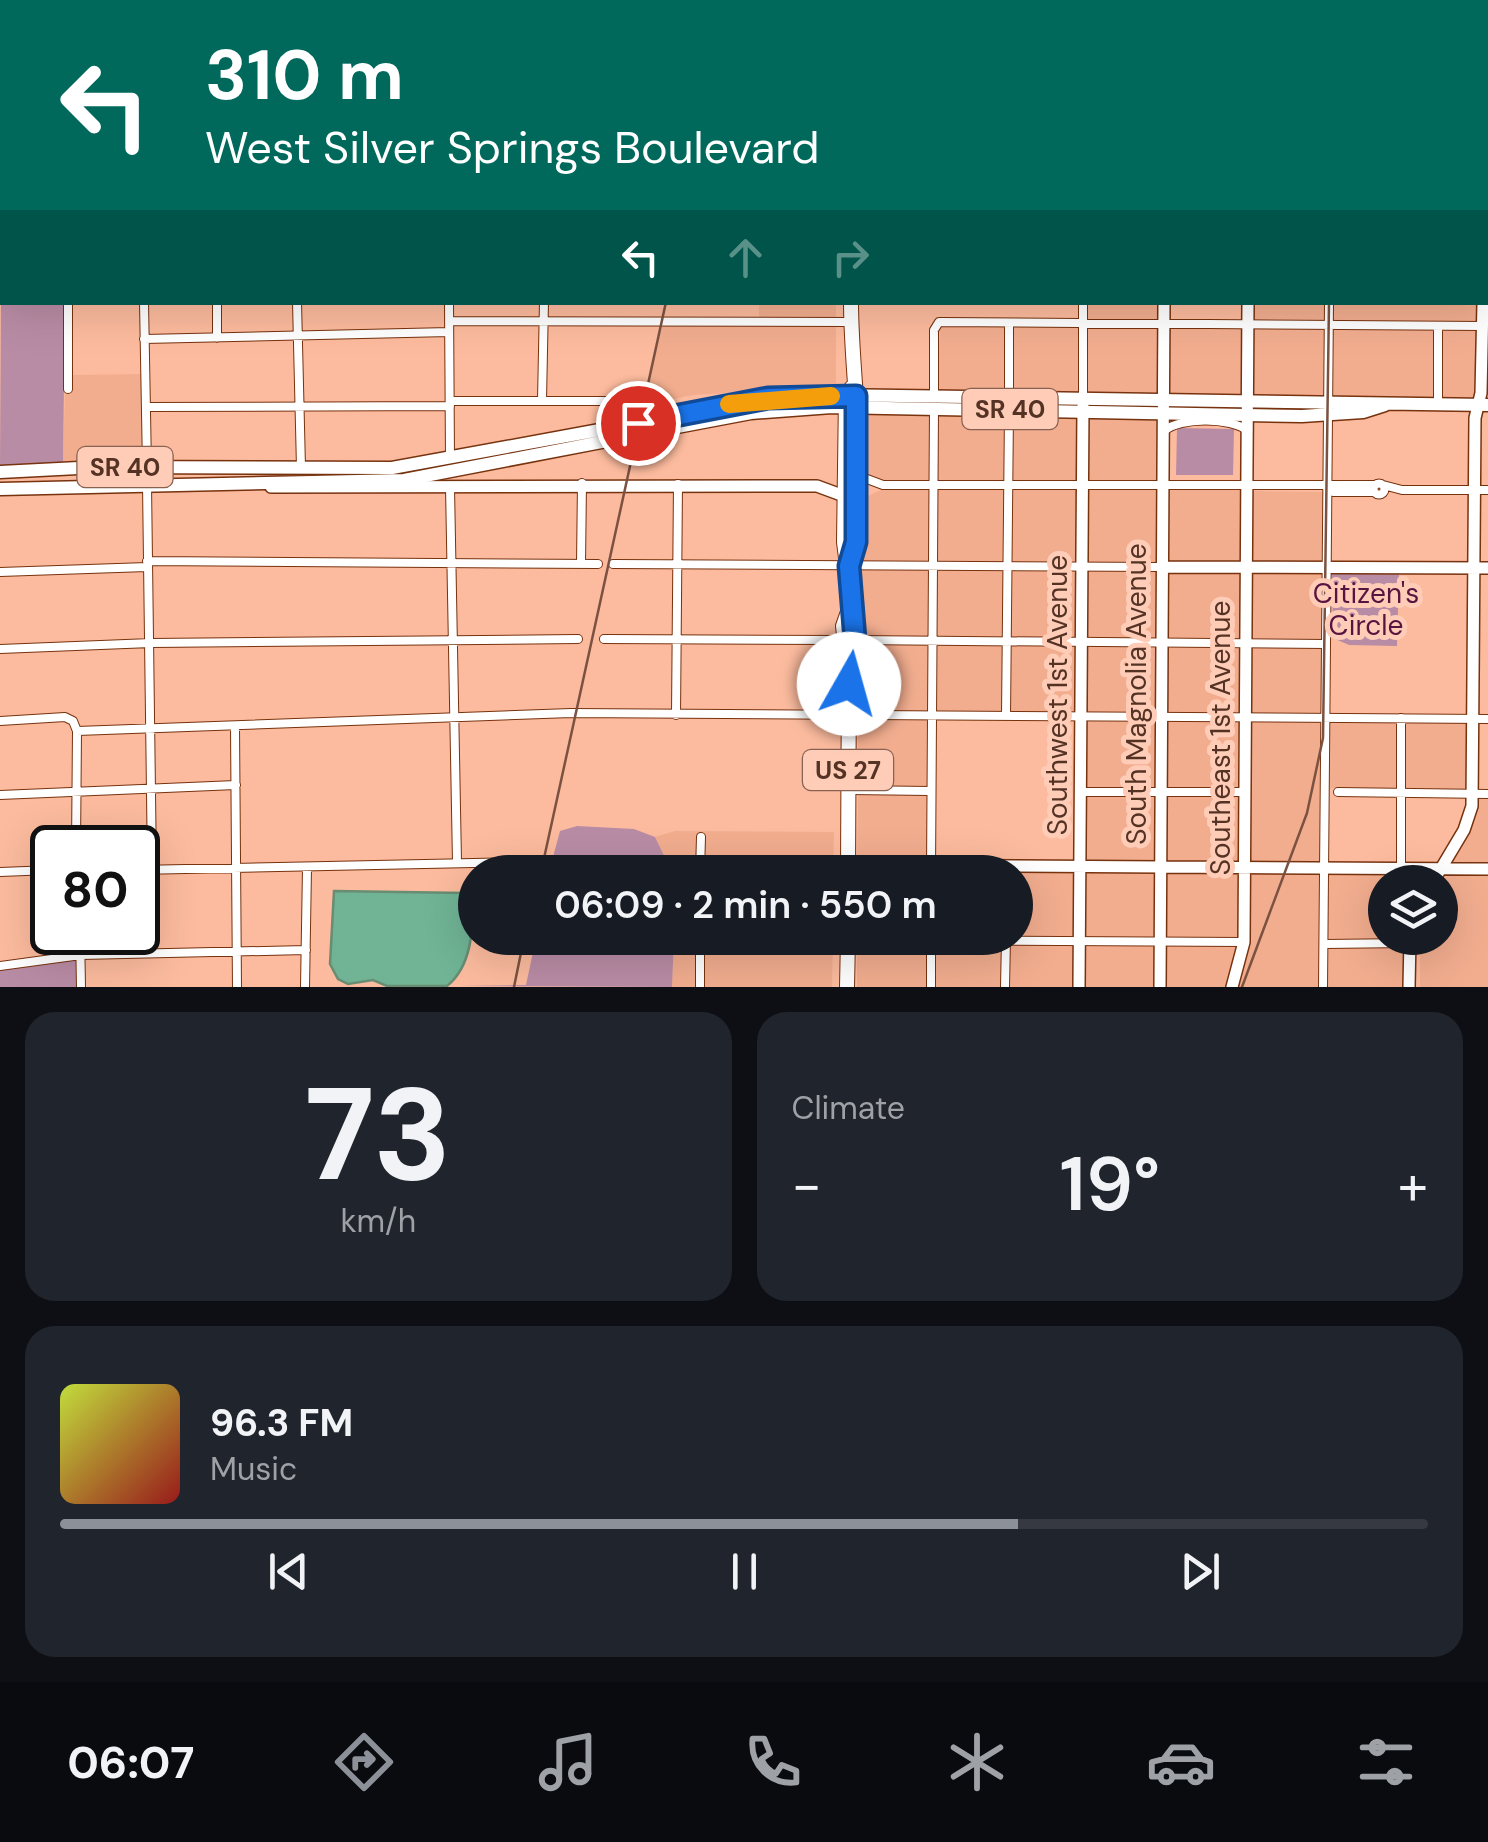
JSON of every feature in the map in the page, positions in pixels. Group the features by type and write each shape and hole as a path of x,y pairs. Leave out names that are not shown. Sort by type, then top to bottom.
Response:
{"highway":[{"name":"US 27","path":"848,855 849,566 844,542 850,498 851,305"},
{"path":"848,955 848,987"}],"main road":[{"name":"SR 40","path":"0,489 248,483 392,468 450,473 768,398 1082,408 1483,406"},
{"name":"SR 40","path":"934,401 971,408 1046,400 1082,408"},
{"path":"67,485 78,480 132,478 148,467"},
{"name":"SR 40","path":"0,472 231,468 302,476"},
{"path":"147,484 164,472 231,468"}],"street":[{"path":"68,305 68,390"},
{"path":"144,305 148,467"},
{"path":"216,305 217,338"},
{"path":"297,305 302,476"},
{"path":"160,870 457,862 449,305"},
{"path":"542,400 544,305"},
{"path":"1082,408 1083,305"},
{"name":"South Magnolia Avenue","path":"1160,987 1164,305"},
{"name":"Southeast 1st Avenue","path":"1232,987 1244,942 1248,305"},
{"path":"1324,987 1329,305"},
{"path":"1444,865 1468,821 1473,794 1474,643 1481,568 1482,305"},
{"path":"449,321 851,322"},
{"path":"931,855 934,330 939,322 1483,326"},
{"path":"1006,716 1009,322"},
{"path":"1438,326 1438,405"},
{"path":"144,339 449,332"},
{"path":"147,406 299,408 630,401"},
{"name":"Southwest 1st Avenue","path":"1080,987 1082,408"},
{"path":"1164,431 1176,422 1234,423 1248,431"},
{"path":"817,486 850,472 882,485 1482,490"},
{"path":"248,483 305,490 450,473 582,483 817,486 850,498 882,485"},
{"path":"580,564 582,483"},
{"path":"147,484 150,825"},
{"path":"676,716 678,484"},
{"path":"0,572 148,564 598,564"},
{"path":"613,564 1481,568"},
{"path":"0,649 151,643 578,639"},
{"path":"604,639 1326,644"},
{"path":"1474,643 1488,643"},
{"path":"77,731 572,713 1488,719"},
{"path":"1402,718 1405,865"},
{"path":"0,720 73,721 77,731 76,825"},
{"path":"236,728 237,987"},
{"path":"0,796 236,785"},
{"path":"848,790 930,791"},
{"path":"1082,792 1245,792"},
{"path":"1338,792 1488,794"},
{"path":"700,855 701,837"},
{"path":"305,987 307,868"},
{"path":"1033,869 1368,868"},
{"path":"1458,869 1488,869"},
{"path":"0,872 30,871"},
{"path":"1033,940 1244,942"},
{"path":"1324,944 1368,942"},
{"path":"160,954 306,950"},
{"path":"0,966 81,955 81,987"},
{"path":"700,955 700,987"},
{"path":"931,955 931,987"},
{"path":"1005,987 1006,955"},
{"path":"1409,955 1409,987"}],"shaded area":[{"path":"759,305 836,305 836,318 759,318"},
{"path":"1086,305 1161,305 1161,319 1086,320"},
{"path":"1251,305 1326,305 1326,320 1251,319"},
{"path":"1332,305 1479,305 1479,322 1332,320"},
{"path":"663,324 836,325 836,387 693,395 641,406"},
{"path":"940,325 1006,326 1006,393 937,391"},
{"path":"1012,326 1079,327 1079,397 1012,394"},
{"path":"1086,327 1161,327 1159,399 1086,397"},
{"path":"1167,327 1244,327 1245,399 1165,399"},
{"path":"1251,327 1326,328 1325,399 1251,399"},
{"path":"1332,328 1435,329 1435,398 1331,398"},
{"path":"1441,329 1479,330 1477,398 1441,398"},
{"path":"142,374 144,463 63,464 65,390 71,393 71,375"},
{"path":"865,413 931,414 931,482 882,481 863,475 859,425"},
{"path":"937,414 1006,415 1006,482 938,482"},
{"path":"1012,415 1079,418 1080,481 1012,482"},
{"path":"1086,418 1160,418 1161,481 1086,481"},
{"path":"1080,488 1079,563 1011,562 1012,489"},
{"path":"1086,488 1160,488 1158,563 1086,563"},
{"path":"1167,488 1244,490 1244,565 1165,563"},
{"path":"883,489 931,489 930,562 858,562 859,500"},
{"path":"938,489 1006,489 1005,562 937,562"},
{"path":"1251,491 1324,492 1323,565 1250,565"},
{"path":"930,569 929,638 858,637 858,570"},
{"path":"937,569 1005,569 1004,638 935,638"},
{"path":"1011,569 1079,571 1080,639 1010,638"},
{"path":"1086,571 1158,571 1158,641 1086,639"},
{"path":"1165,571 1243,572 1243,640 1164,641"},
{"path":"1250,572 1323,572 1323,640 1249,640"},
{"path":"858,644 929,645 929,712 858,712"},
{"path":"935,645 1004,645 1003,713 935,712"},
{"path":"1010,645 1080,646 1080,713 1010,713"},
{"path":"1086,646 1158,648 1157,713 1086,713"},
{"path":"1243,647 1243,713 1164,713 1164,648"},
{"path":"1249,647 1322,647 1322,714 1249,713"},
{"path":"858,719 928,719 927,787 858,786"},
{"path":"1086,720 1157,721 1158,788 1086,788"},
{"path":"1164,721 1243,721 1242,788 1164,788"},
{"path":"1249,721 1322,721 1322,864 1248,865"},
{"path":"1328,721 1398,722 1398,789 1329,788"},
{"path":"1405,722 1470,723 1470,790 1404,789"},
{"path":"858,793 927,794 928,855 857,855"},
{"path":"1242,795 1242,865 1164,864 1164,796"},
{"path":"1086,796 1158,796 1157,864 1084,862"},
{"path":"1476,797 1488,797 1488,865 1448,865"},
{"path":"675,831 834,832 833,855 704,855 704,834 698,834 697,855 664,855 655,837"},
{"path":"1033,870 1078,870 1077,938 1033,937"},
{"path":"1084,870 1157,871 1157,938 1084,938"},
{"path":"1163,871 1242,872 1240,939 1163,938"},
{"path":"1322,871 1320,987 1235,987 1248,872"},
{"path":"1328,871 1368,872 1368,940 1328,940"},
{"path":"1458,873 1488,873 1488,987 1420,987 1420,955 1458,955"},
{"path":"334,891 458,893 458,955 467,955 447,986 387,986 373,980 348,984 338,979 330,964"},
{"path":"1033,944 1077,945 1076,987 1009,987 1009,955 1033,955"},
{"path":"1084,945 1157,945 1156,987 1083,987"},
{"path":"1163,945 1240,946 1229,987 1163,987"},
{"path":"1327,947 1368,947 1368,955 1406,955 1406,987 1327,987"},
{"path":"673,955 697,955 697,987 672,987"},
{"path":"703,955 833,955 832,987 703,987"},
{"path":"857,955 928,955 928,987 857,987"},
{"path":"934,955 1002,955 1002,987 934,987"}],"green space":[{"path":"1,305 65,305 63,464 0,467"},
{"path":"1177,428 1234,429 1233,475 1176,475"},
{"name":"Citizen's Circle","path":"1332,573 1399,573 1397,646 1349,645 1333,638"},
{"path":"577,826 634,829 655,837 664,855 554,855 560,831"},
{"path":"532,955 673,955 672,987 460,986 526,985"},
{"path":"78,959 78,987 0,987 0,970"}],"railway":[{"path":"545,855 665,305"},
{"path":"1242,987 1307,813 1323,738 1329,305"},
{"path":"514,987 521,955"}],"slow traffic":[{"path":"729,404 831,396"}],"route":[{"path":"638,423 768,398 856,396 856,542 849,566 849,608 855,640 849,684"}]}
